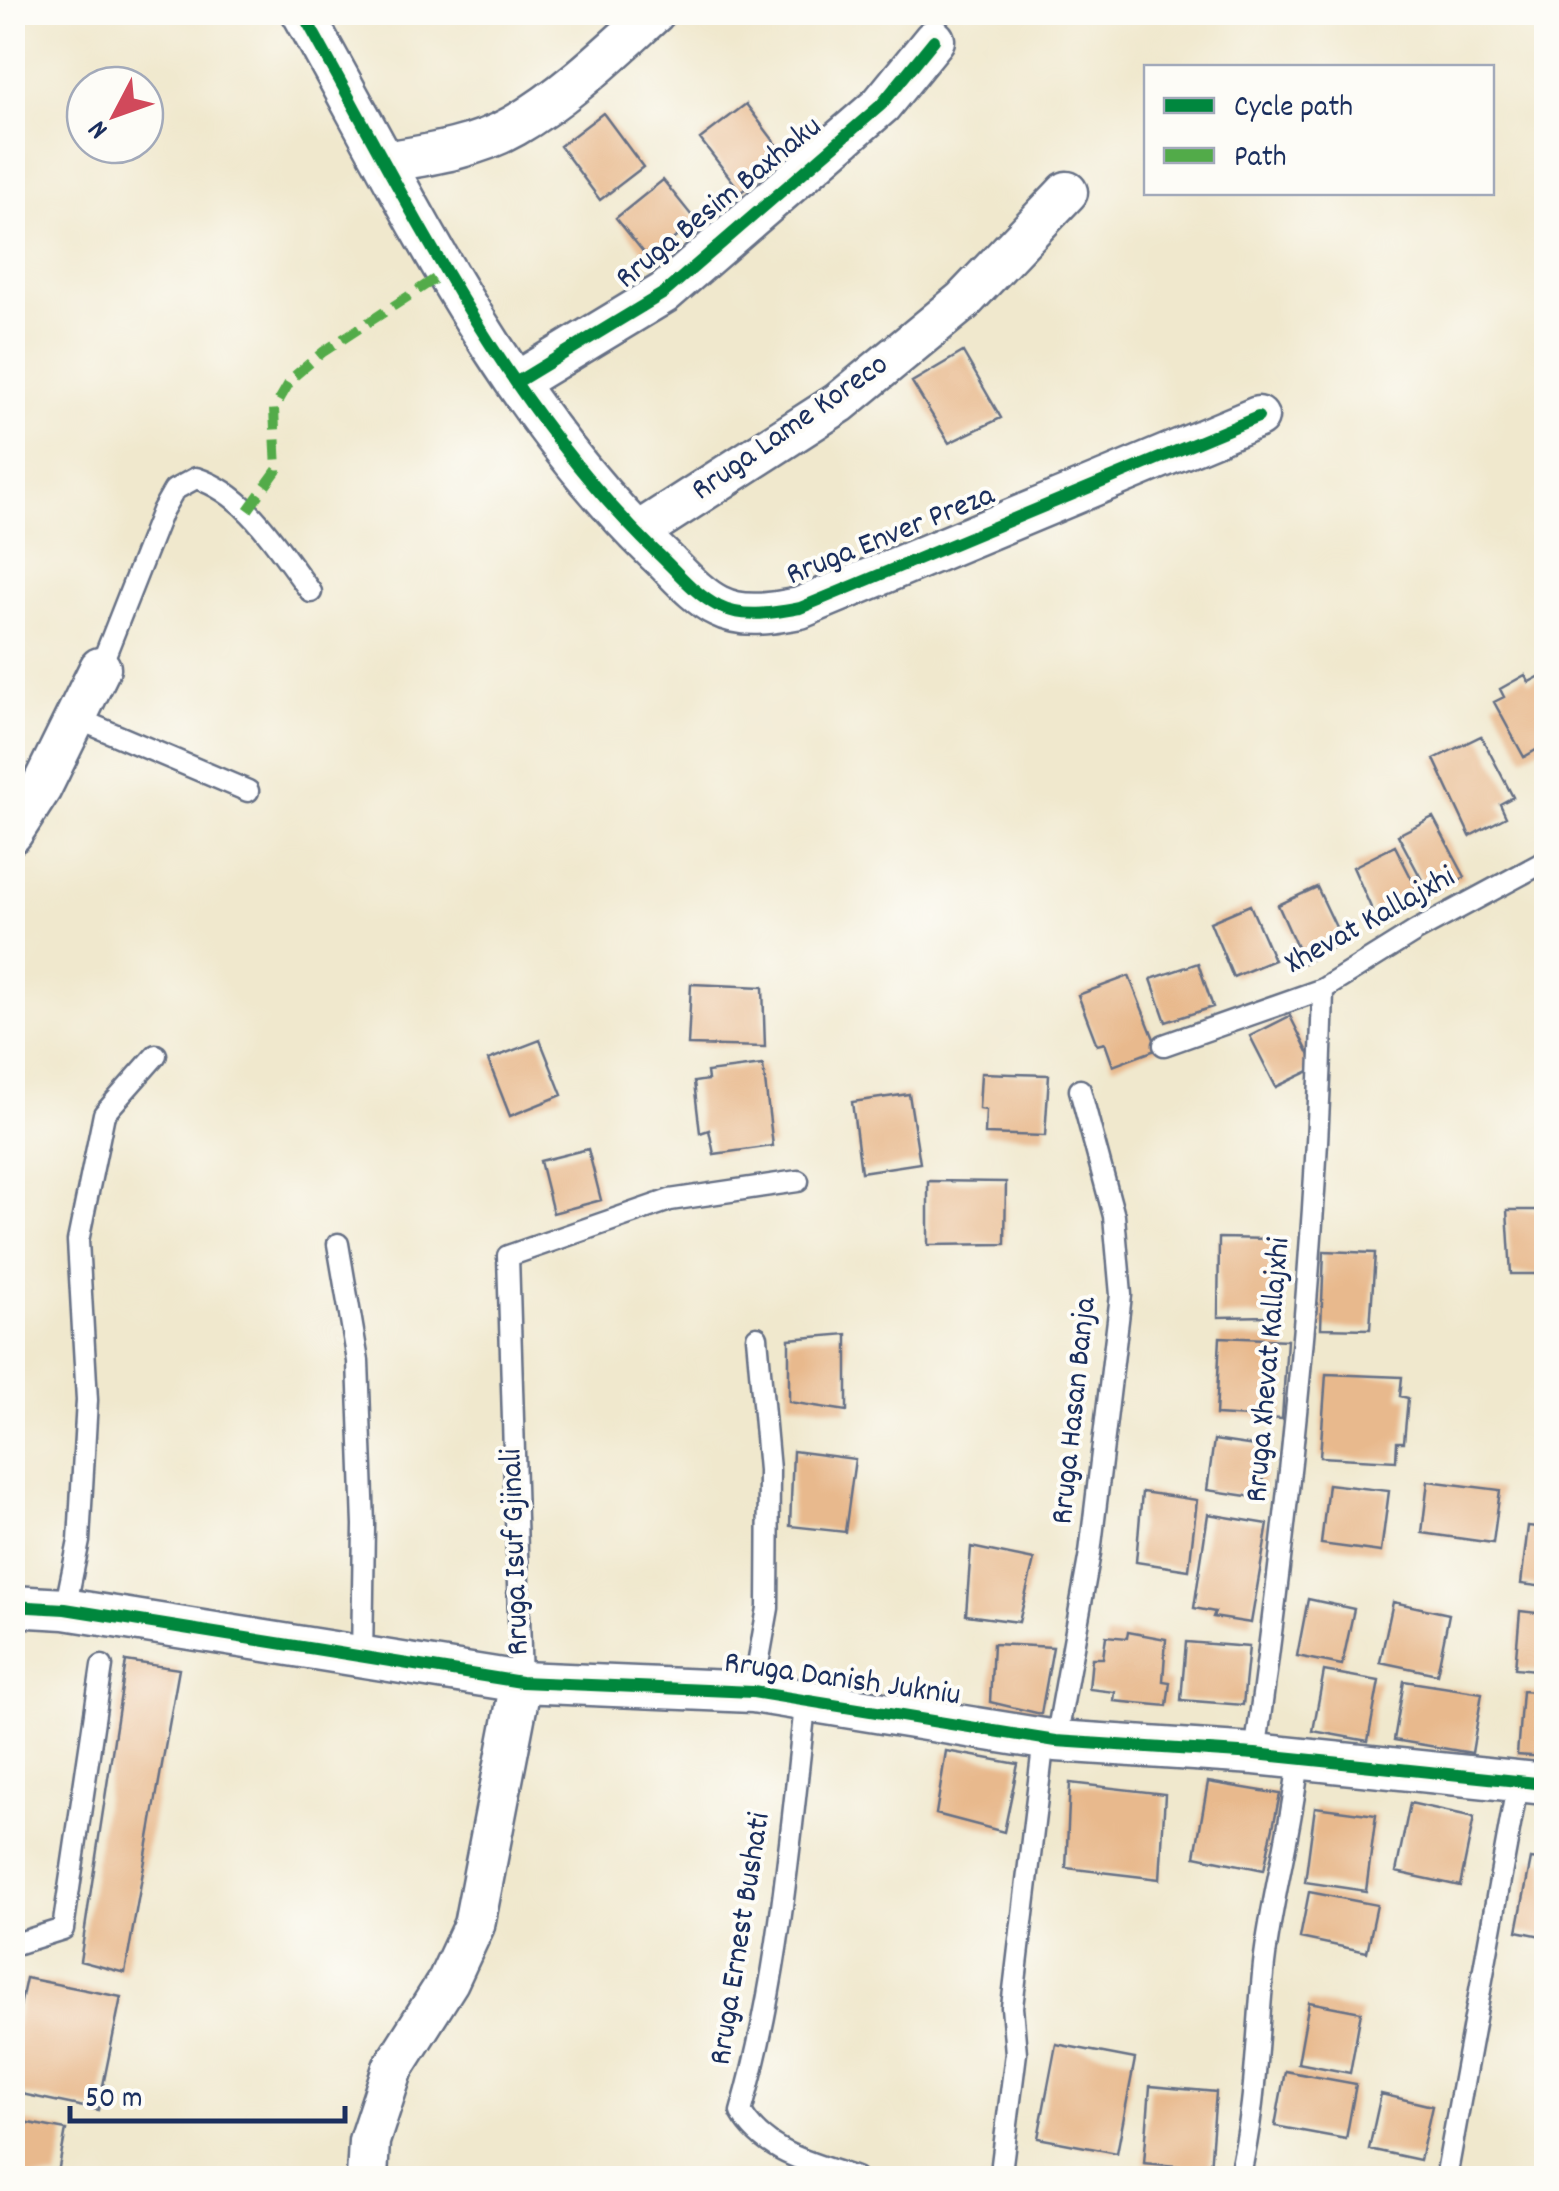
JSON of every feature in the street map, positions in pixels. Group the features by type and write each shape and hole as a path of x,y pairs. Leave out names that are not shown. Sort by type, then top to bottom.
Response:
{"street":[{"name":"Rruga Enver Preza","path":"302,12 444,273 518,382 577,464 636,532 718,607 761,615 800,608 1258,417"},
{"path":"386,162 440,153 512,127 588,73 655,12"},
{"name":"Rruga Besim Baxhaku","path":"518,382 664,294 881,106 934,40"},
{"name":"Rruga Lame Koreco","path":"636,532 839,403 963,301 1067,192"},
{"path":"12,833 100,668"},
{"name":"Rruga Danish Jukniu","path":"12,1606 65,1609 362,1660 521,1682 753,1692 1050,1740 1255,1754 1532,1782"},
{"name":"Rruga Isuf Gjinali","path":"366,2178 369,2142 393,2068 448,1982 474,1925 521,1682"}],"lane":[{"path":"100,668 162,511 174,490 196,478 224,486 248,510 311,592"},
{"path":"76,718 248,790"},
{"name":"Xhevat Kallajxhi","path":"1164,1045 1323,989 1416,931 1544,862"},
{"name":"Rruga Xhevat Kallajxhi","path":"1255,1754 1288,1516 1320,1106 1323,989"},
{"path":"65,1609 78,1542 87,1400 78,1241 104,1114 156,1055"},
{"name":"Rruga Hasan Banja","path":"1002,2164 1016,2053 1012,2007 1050,1740 1090,1553 1121,1295 1114,1216 1080,1090"},
{"name":"Rruga Isuf Gjinali","path":"521,1682 508,1256 670,1200 798,1181"},
{"path":"338,1244 358,1361 364,1525 362,1660"},
{"path":"753,1692 768,1608 769,1470 757,1337"},
{"path":"12,1945 64,1929 102,1666"},
{"name":"Rruga Ernest Bushati","path":"806,1698 785,1897 767,2015 741,2112 754,2134 782,2152 856,2178"},
{"path":"1238,2178 1254,2117 1264,1962 1293,1819 1299,1758"},
{"path":"1446,2178 1532,1782"}],"building":[{"path":"746,104 786,157 741,192 700,139"},
{"path":"603,113 643,167 600,200 560,146"},
{"path":"663,180 696,221 649,259 616,218"},
{"path":"963,352 1001,418 949,443 912,382"},
{"path":"1546,673 1546,744 1524,757 1494,702 1504,697 1500,689 1525,675 1529,682"},
{"path":"1481,736 1513,797 1500,804 1506,817 1470,836 1434,759"},
{"path":"1433,817 1465,877 1430,895 1398,835"},
{"path":"1395,846 1421,897 1377,921 1353,867"},
{"path":"1317,887 1343,942 1304,963 1278,905"},
{"path":"1250,905 1274,960 1233,977 1210,922"},
{"path":"1198,963 1213,1007 1166,1022 1151,979"},
{"path":"1129,976 1158,1049 1113,1066 1105,1043 1097,1045 1078,995"},
{"path":"691,984 763,987 765,1047 688,1045"},
{"path":"1290,1016 1316,1068 1276,1087 1250,1036"},
{"path":"540,1040 562,1095 510,1116 488,1060"},
{"path":"763,1065 773,1146 714,1154 709,1130 700,1133 694,1082 708,1080 707,1072"},
{"path":"981,1073 1049,1075 1045,1136 985,1134 986,1110 979,1109"},
{"path":"909,1094 920,1163 861,1172 852,1102"},
{"path":"588,1149 601,1200 553,1213 540,1161"},
{"path":"928,1181 1006,1182 1005,1244 928,1245"},
{"path":"1507,1210 1546,1210 1546,1282 1540,1282 1539,1274 1511,1274"},
{"path":"1219,1238 1272,1239 1270,1316 1218,1317"},
{"path":"1324,1251 1375,1253 1370,1329 1321,1328"},
{"path":"847,1334 847,1411 789,1402 789,1339"},
{"path":"1220,1337 1287,1340 1282,1419 1216,1415"},
{"path":"1326,1374 1402,1377 1400,1396 1408,1398 1404,1442 1397,1442 1396,1461 1320,1457"},
{"path":"1214,1440 1268,1448 1261,1498 1207,1490"},
{"path":"793,1451 855,1459 845,1532 790,1526"},
{"path":"1428,1481 1500,1490 1493,1543 1422,1533"},
{"path":"1328,1484 1389,1491 1381,1552 1321,1544"},
{"path":"1142,1492 1197,1500 1189,1570 1136,1562"},
{"path":"1208,1514 1268,1524 1251,1623 1213,1617 1215,1612 1194,1608"},
{"path":"1528,1526 1546,1528 1546,1587 1521,1584"},
{"path":"971,1547 1034,1560 1019,1622 966,1615"},
{"path":"1308,1599 1354,1609 1342,1665 1297,1656"},
{"path":"1393,1602 1449,1614 1437,1674 1380,1662"},
{"path":"1520,1611 1546,1614 1546,1671 1515,1668"},
{"path":"1128,1632 1166,1639 1163,1681 1170,1682 1167,1706 1114,1701 1115,1692 1089,1689 1092,1658 1103,1658 1106,1636 1127,1638"},
{"path":"1186,1642 1249,1647 1243,1705 1181,1700"},
{"path":"993,1644 1053,1647 1041,1714 990,1702"},
{"path":"126,1661 179,1669 125,1973 80,1961"},
{"path":"1324,1671 1379,1681 1368,1741 1313,1731"},
{"path":"1404,1681 1482,1693 1472,1753 1394,1740"},
{"path":"1522,1691 1546,1693 1546,1757 1517,1755"},
{"path":"946,1751 1018,1764 1004,1832 936,1814"},
{"path":"1208,1782 1280,1794 1264,1870 1195,1856"},
{"path":"1070,1783 1165,1794 1160,1879 1066,1868"},
{"path":"1410,1803 1474,1817 1460,1886 1396,1872"},
{"path":"1315,1807 1376,1815 1366,1891 1305,1882"},
{"path":"1531,1859 1546,1861 1546,1937 1517,1931"},
{"path":"1309,1892 1377,1905 1367,1952 1300,1938"},
{"path":"26,1978 121,1997 98,2110 12,2092 12,2044"},
{"path":"1309,2002 1361,2012 1350,2073 1298,2063"},
{"path":"1056,2044 1135,2059 1117,2153 1038,2138"},
{"path":"1285,2071 1356,2084 1346,2139 1275,2126"},
{"path":"1150,2086 1216,2092 1210,2169 1144,2163"},
{"path":"1381,2094 1432,2106 1420,2160 1369,2149"},
{"path":"13,2120 66,2130 57,2178 12,2178"}],"marked path":[{"path":"248,510 277,470 274,409 292,378 323,352 444,273"}],"cycle path":[{"path":"302,12 460,295 549,429 655,551 718,606 748,614 800,608 1258,417"},
{"path":"517,382 664,293 881,105 934,40"},
{"path":"12,1606 65,1609 521,1682 753,1692 1056,1741 1255,1754 1546,1784"}]}
